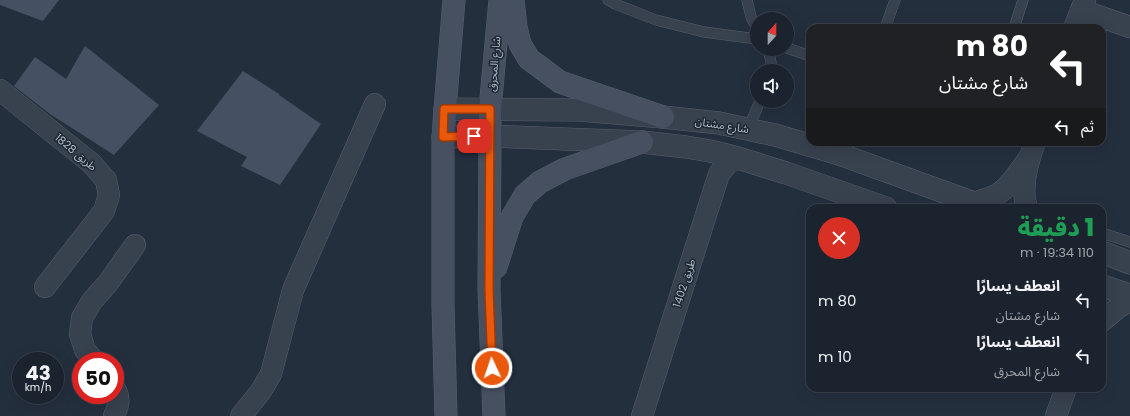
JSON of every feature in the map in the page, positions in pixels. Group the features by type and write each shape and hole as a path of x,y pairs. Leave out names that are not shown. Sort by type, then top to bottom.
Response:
{"main road":[{"path":"446,416 443,305 443,137 444,109 454,0"},
{"name":"شارع المحرق","path":"494,416 489,289 490,109 500,0"},
{"path":"514,0 516,27 520,44 530,59 560,82 663,117"},
{"path":"489,289 512,217 525,195 540,182 565,168 642,142"}],"street":[{"path":"1080,13 1130,27"},
{"name":"طريق 1828","path":"0,90 91,163 106,180 109,195 104,211 45,287"},
{"path":"241,416 261,391 271,374 293,290 375,104"},
{"name":"شارع مشتان","path":"444,109 578,110 663,117 719,123 775,135 806,144"},
{"path":"443,137 490,136 642,142 704,150 738,158 786,173 875,204"},
{"path":"786,173 797,168 801,164 804,157 806,144"},
{"name":"شارع مشتان","path":"824,146 841,148 979,204"},
{"path":"982,204 1009,185 1032,150"},
{"path":"1025,204 1024,186 1032,150"},
{"name":"طريق 1402","path":"642,416 719,174 728,163 738,158"},
{"path":"87,352 80,334 82,318 92,301 108,283 135,245"},
{"path":"1106,254 1130,263"},
{"path":"1106,287 1130,295"},
{"path":"1106,318 1130,300"},
{"path":"1056,416 1065,392"},
{"path":"114,416 119,404"}],"lane":[{"path":"608,0 656,20 704,32 750,38"},
{"path":"747,0 750,13"},
{"path":"886,24 895,0"},
{"path":"1015,24 1023,0"},
{"path":"794,50 806,55"},
{"path":"748,129 757,108"},
{"path":"1106,234 1130,242"}],"building":[{"path":"0,0 59,0 43,21 0,5"},
{"path":"85,46 159,105 114,155 50,114 14,86 35,57 66,79"},
{"path":"243,71 279,94 321,124 280,185 241,166 247,157 197,131"}],"route":[{"path":"474,136 443,137 444,109 490,109 489,289 492,368"}]}
